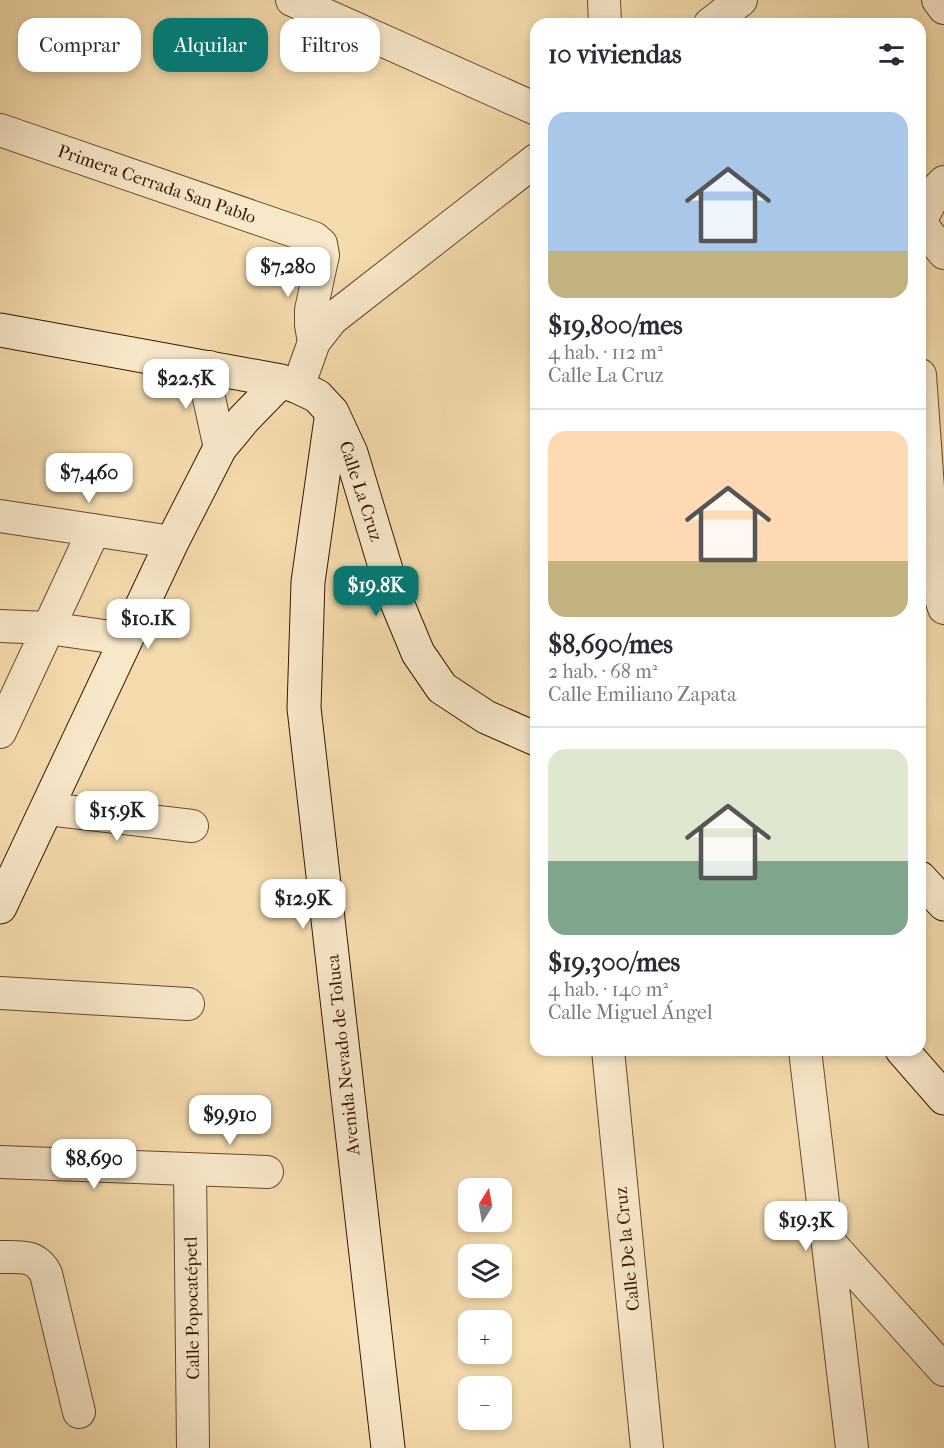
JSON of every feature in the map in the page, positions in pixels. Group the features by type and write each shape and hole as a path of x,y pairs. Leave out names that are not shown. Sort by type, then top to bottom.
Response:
{"street":[{"path":"292,0 530,106"},
{"path":"604,0 605,18"},
{"path":"718,18 741,0"},
{"path":"938,0 944,8"},
{"name":"Primera Cerrada San Pablo","path":"0,130 314,238 321,244 323,255 311,310 314,342"},
{"path":"307,394 314,342 332,319 352,301 530,165"},
{"path":"926,211 937,189 944,182"},
{"path":"926,230 944,253"},
{"path":"0,330 208,367 307,394"},
{"path":"208,367 207,389 220,448"},
{"path":"0,907 172,542 220,448 243,419 307,394"},
{"name":"Calle La Cruz","path":"307,394 351,453 393,593 418,653 442,688 486,717 530,736"},
{"name":"Avenida Nevado de Toluca","path":"307,394 308,582 304,708 388,1448"},
{"path":"926,457 937,586 944,608"},
{"path":"0,516 172,542"},
{"path":"0,732 94,530"},
{"path":"0,626 48,628 126,639"},
{"path":"48,809 192,826"},
{"path":"926,884 944,904"},
{"path":"0,993 188,1004"},
{"name":"Calle De la Cruz","path":"609,1056 646,1448"},
{"path":"807,1056 852,1448"},
{"path":"907,1056 944,1098"},
{"path":"0,1162 267,1172"},
{"name":"Calle Popocatépetl","path":"190,1169 193,1448"},
{"path":"829,1242 944,1370"},
{"path":"0,1257 26,1257 41,1263 46,1274 79,1412"}]}
